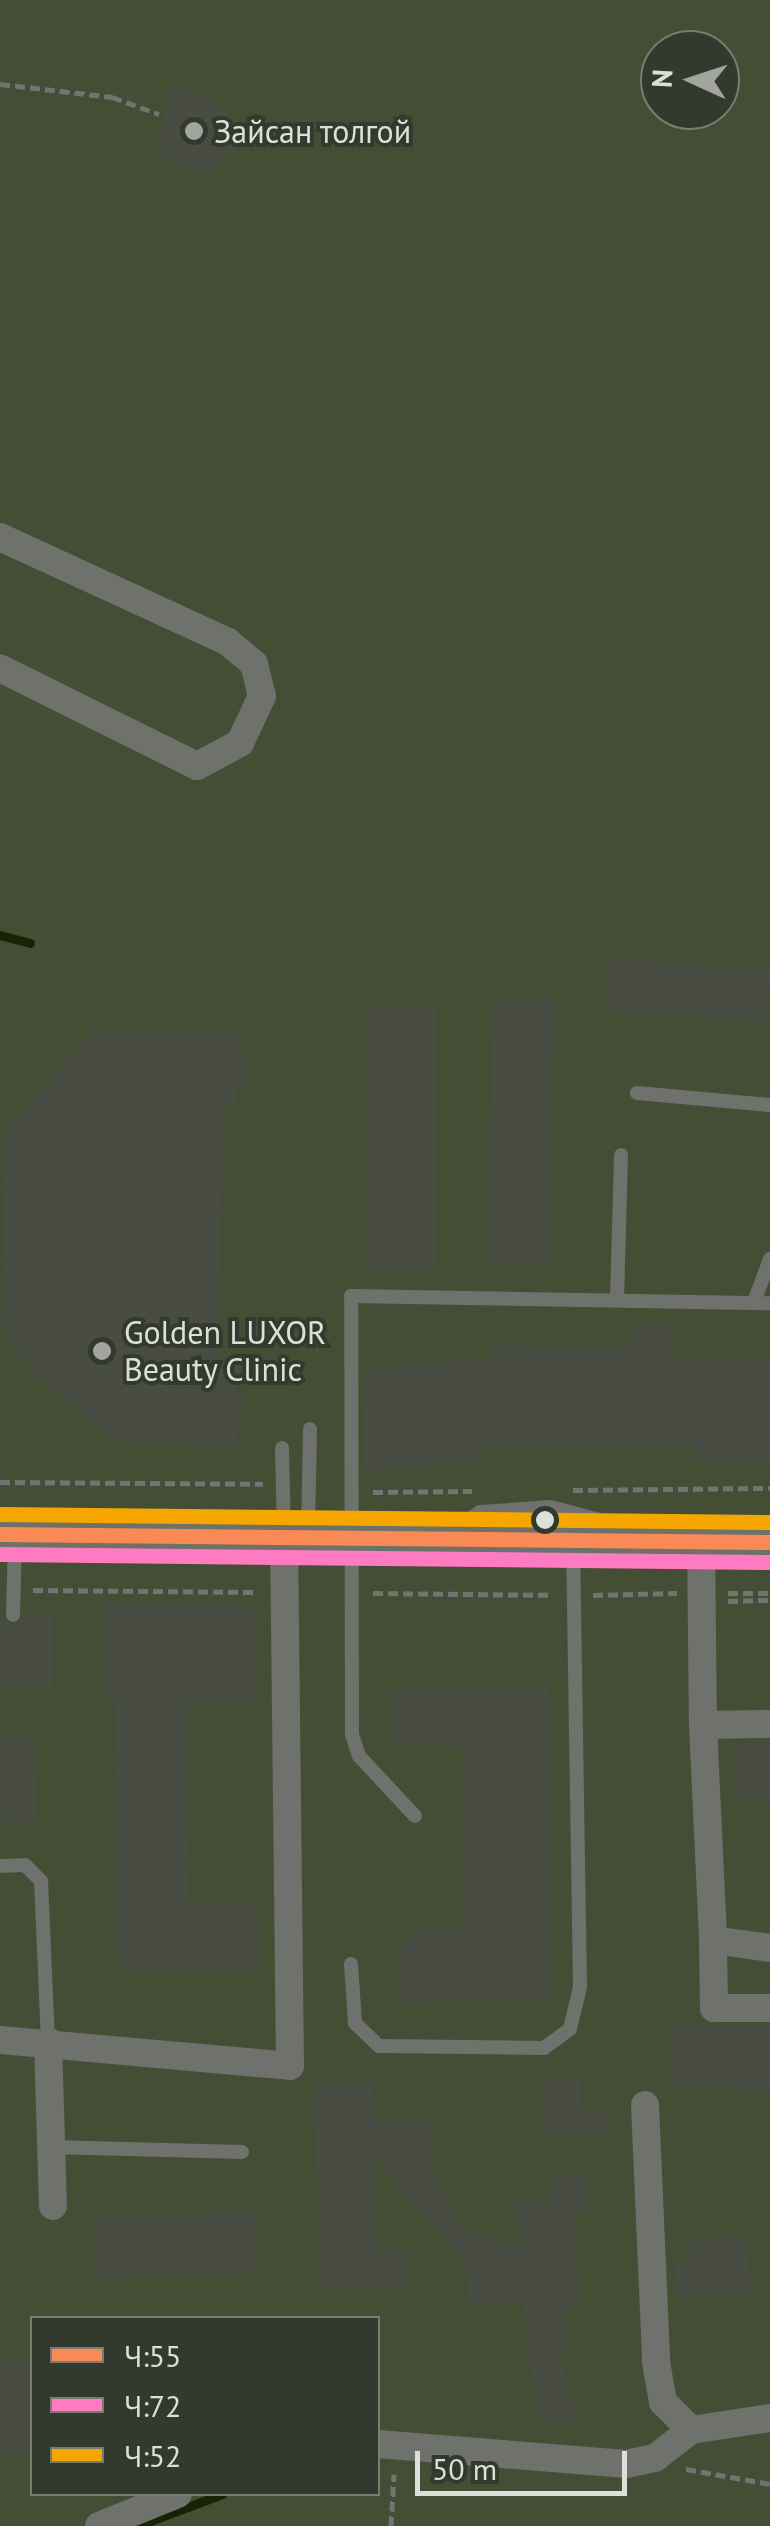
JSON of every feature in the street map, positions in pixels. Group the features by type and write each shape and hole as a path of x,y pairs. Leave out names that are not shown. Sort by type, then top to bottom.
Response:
{"main road":[{"path":"8,1534 323,1524 445,1536 688,1540 764,1546"}],"street":[{"path":"0,536 228,642 254,664 262,696 240,743 197,766 0,668"},
{"path":"0,2040 48,2041 290,2066 286,1592 323,1524"},
{"path":"688,1540 709,1593 703,1725 714,2008 770,2008"},
{"path":"703,1725 770,1724"},
{"path":"713,1940 770,1948"},
{"path":"48,2041 53,2206"},
{"path":"646,2105 656,2362 664,2402 692,2430"},
{"path":"387,2443 573,2464 655,2458 692,2430 770,2418"},
{"path":"99,2526 173,2496"}],"lane":[{"path":"637,1093 770,1104"},
{"path":"617,1300 621,1155"},
{"path":"323,1524 351,1296 762,1302 770,1258"},
{"path":"310,1430 323,1524 350,1593 352,1734 359,1756 414,1816"},
{"path":"282,1448 283,1484 323,1524"},
{"path":"445,1536 480,1512 551,1508 688,1540"},
{"path":"8,1534 13,1615"},
{"path":"351,1964 355,2023 379,2046 544,2048 570,2029 580,1987 573,1538"},
{"path":"0,1866 25,1865 40,1881 48,2041"},
{"path":"49,2147 242,2152"}],"path":[{"path":"0,84 112,97 159,114"},
{"path":"0,1482 283,1484"},
{"path":"560,1490 770,1488"},
{"path":"323,1524 483,1491"},
{"path":"14,1589 286,1592"},
{"path":"350,1593 709,1593 770,1597"},
{"path":"387,2443 391,2526"},
{"path":"655,2458 770,2484"}],"green space":[{"path":"0,0 770,0 770,2526 0,2526"}],"building":[{"name":"Зайсан толгой","path":"168,87 208,96 228,112 231,149 214,168 189,173 159,151"},
{"path":"609,959 770,970 766,1022 605,1011"},
{"path":"493,997 555,998 550,1265 488,1264"},
{"path":"367,1008 436,1008 436,1271 367,1271"},
{"path":"95,1029 237,1029 237,1054 247,1054 247,1083 236,1083 237,1104 223,1104 218,1369 237,1370 237,1396 245,1396 235,1445 116,1442 34,1374 2,1331 5,1130"},
{"path":"672,1323 672,1358 770,1359 770,1462 696,1462 696,1448 477,1449 477,1463 363,1470 365,1367 492,1359 492,1346 631,1347 631,1324"},
{"path":"105,1604 253,1605 253,1703 187,1702 188,1902 258,1901 259,1971 117,1971 116,1702 105,1702"},
{"path":"0,1615 14,1626 24,1615 53,1616 52,1689 0,1688"},
{"path":"549,1685 553,1999 398,2003 397,1944 410,1944 410,1930 466,1930 464,1747 392,1740 391,1689"},
{"path":"35,1737 36,1821 1,1822 0,1738"},
{"path":"738,1744 770,1744 770,1801 738,1801"},
{"path":"672,2025 770,2027 769,2091 671,2089"},
{"path":"541,2078 581,2078 580,2110 610,2111 610,2138 547,2136"},
{"path":"373,2083 374,2119 435,2122 429,2167 464,2228 520,2248 516,2202 549,2199 549,2177 587,2177 587,2212 575,2212 580,2309 565,2310 568,2347 559,2352 577,2420 537,2421 523,2300 469,2305 465,2263 375,2158 378,2251 409,2250 410,2287 321,2290 313,2085"},
{"path":"257,2212 258,2274 94,2277 93,2215"},
{"path":"722,2235 746,2241 751,2292 678,2299 675,2262 689,2261 687,2244"},
{"path":"0,2361 30,2361 30,2455 0,2455"}],"waterway":[{"path":"0,935 30,943"},
{"path":"137,2526 217,2496"}],"transit line":[{"name":"Ч:52","path":"0,1514 770,1522"},
{"name":"Ч:55","path":"0,1534 770,1542"},
{"name":"Ч:72","path":"0,1554 770,1562"}],"place":[{"name":"Зайсан толгой","path":"194,131"},
{"name":"Golden LUXOR Beauty Clinic","path":"102,1351"}]}
